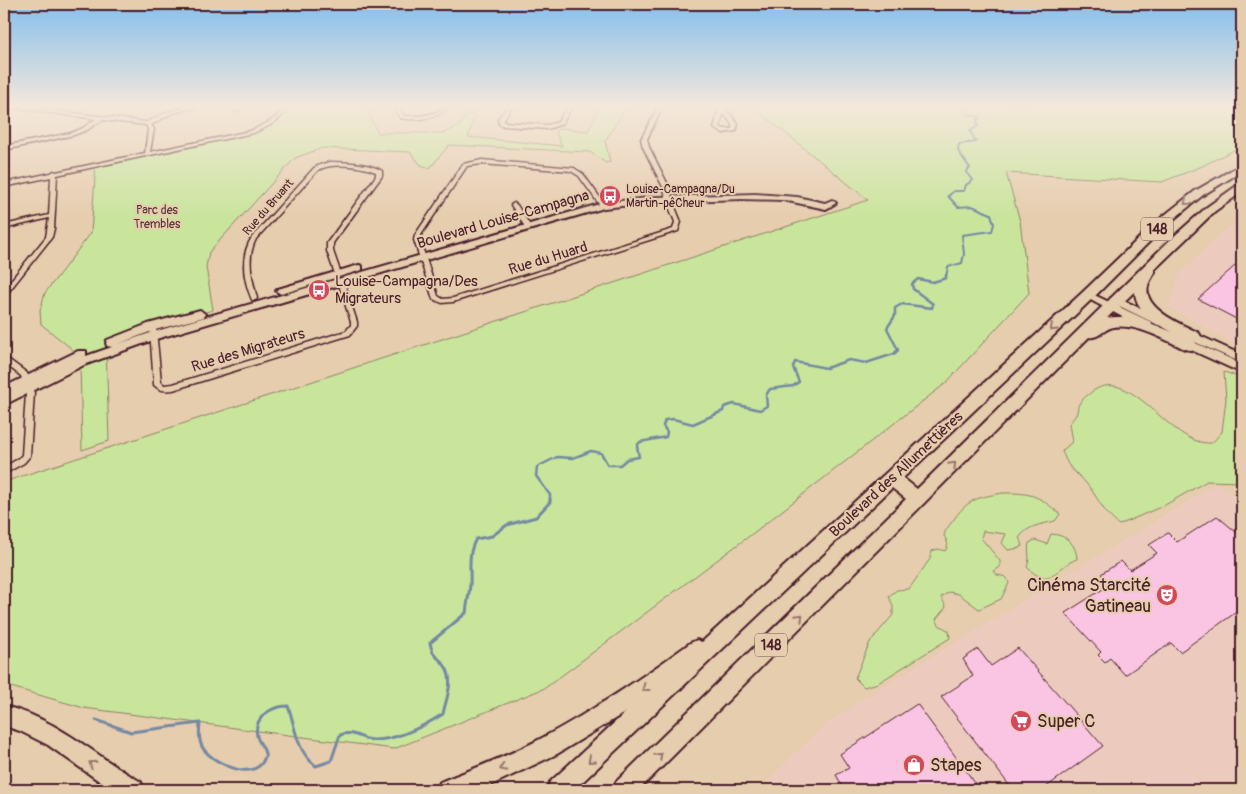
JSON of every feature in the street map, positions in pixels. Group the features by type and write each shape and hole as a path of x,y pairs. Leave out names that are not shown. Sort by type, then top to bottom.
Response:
{"highway":[{"name":"Boulevard des Allumettières","path":"558,790 1185,203 1209,186 1242,167"},
{"name":"Boulevard des Allumettières","path":"624,790 1193,224 1242,187"},
{"path":"1152,266 1141,288 1142,298 1162,320 1192,341"},
{"path":"1066,352 1102,326 1116,322 1140,326 1192,341"},
{"path":"892,478 918,499"},
{"path":"448,790 485,777 548,746 631,698 701,647 844,523"},
{"path":"4,716 18,719 54,738 133,790"}],"street":[{"path":"4,148 28,143"},
{"path":"147,153 149,143"},
{"path":"4,185 195,143"},
{"path":"646,143 668,196"},
{"path":"423,254 417,240 418,235 462,167 468,163 482,162 572,170 581,175 601,203"},
{"name":"Rue du Bruant","path":"254,302 247,262 248,248 254,238 316,169 321,165 332,164 374,169 379,171 378,176 330,243 330,251 339,278"},
{"path":"4,293 49,237 54,174"},
{"name":"Boulevard Louise-Campagna","path":"4,392 28,384 153,332 601,203 668,196 768,190 809,195 832,203 826,206 807,200 770,196 668,196"},
{"name":"Rue du Huard","path":"423,254 436,297 442,301 453,300 673,232 679,225 668,196"},
{"path":"514,205 526,224"},
{"path":"4,227 52,216"},
{"name":"Rue des Migrateurs","path":"153,332 157,383 162,388 173,387 348,333 354,326 354,322 339,278"},
{"path":"1091,292 1192,341 1242,369"},
{"path":"1192,341 1242,359"},
{"path":"4,359 24,375 30,396 26,456 22,461 4,471"},
{"name":"Boulevard Louise-Campagna","path":"4,401 28,384"}],"shaded area":[{"path":"1242,219 1242,348 1168,307 1180,274 1221,233"},
{"path":"1218,483 1242,502 1242,790 758,790 823,726 864,698"}],"green space":[{"name":"Parc des Trembles","path":"195,143 531,143 562,146 561,143 605,143 610,162 606,163 590,152 449,145 430,168 421,165 410,152 322,148 295,158 209,252 206,267 213,310 152,327 106,344 109,441 82,450 80,362 72,349 41,324 40,310 45,293 91,233 96,164"},
{"path":"798,143 1242,143 1242,146 1200,167 1162,182 1006,173 1020,221 1029,293 946,383 752,534 545,688 394,749 84,708 4,685 4,482 868,200"},
{"path":"1224,372 1242,378 1242,482 1207,481 1165,505 1119,525 1108,515 1089,487 1069,466 1062,451 1072,442 1069,424 1077,414 1079,404 1093,391 1108,386 1122,388 1137,397 1181,433 1196,441 1212,443 1222,432 1226,399"},
{"path":"1003,493 1034,496 1060,514 1055,521 1026,530 1019,538 1023,545 1020,548 1008,550 1002,543 1006,534 983,531 981,538 1000,561 1000,567 994,571 997,575 1006,577 1009,583 1001,599 979,609 959,594 949,592 941,597 946,607 936,619 939,625 949,631 950,638 878,683 864,687 855,678 870,642 893,615 893,606 889,596 897,590 909,589 930,559 932,551 938,549 945,551 947,542 944,536 945,532 963,508 979,498"},
{"path":"1051,534 1062,536 1070,541 1075,549 1077,559 1053,575 1042,577 1027,567 1029,543 1035,540 1047,544"}],"building":[{"path":"1237,264 1242,266 1242,322 1198,299"},
{"name":"Cinéma Starcité Gatineau","path":"1217,516 1242,537 1242,593 1237,597 1242,602 1242,608 1180,652 1171,643 1125,675 1110,658 1105,662 1098,655 1101,652 1065,613 1111,584 1101,574 1121,561 1130,570 1157,553 1149,545 1168,533 1177,542"},
{"name":"Super C","path":"1018,648 1103,746 1042,790 1013,790 941,697 973,676 963,659 978,649 991,666"},
{"name":"Stapes","path":"917,704 975,783 964,790 845,790 836,775 849,768 840,754"}],"waterway":[{"path":"946,277 948,267 962,263 964,254 962,235 992,231 994,224 991,214 972,206 958,207 948,196 954,191 964,191 966,185 973,180 966,172 970,168 958,151 959,144 967,143"},
{"path":"96,720 131,732 200,723 199,734 203,749 219,762 237,769 246,770 254,769 260,765 265,757 265,752 257,736 258,723 265,714 276,708 288,706 300,746 309,760 316,766 331,761 340,735 354,734 374,740 392,738 419,728 443,714 450,683 448,671 434,655 430,643 466,613 470,585 470,556 476,539 492,536 507,525 536,517 550,502 550,495 536,476 537,467 557,457 573,458 591,451 601,453 608,465 620,465 627,459 639,457 637,446 640,442 666,437 667,432 663,426 665,420 673,419 693,424 723,411 724,407 734,404 760,410 767,406 766,395 770,389 793,386 799,382 793,367 795,362 826,368 849,360 866,363 894,354 898,350 887,328 895,316 895,308 902,304 932,308 933,304 913,289 912,284 918,279 933,282 946,277"}],"place":[{"name":"Louise-Campagna/Du Martin-pêCheur","path":"610,196"},
{"name":"Louise-Campagna/Des Migrateurs","path":"319,290"},
{"name":"Cinéma Starcité Gatineau","path":"1167,595"},
{"name":"Super C","path":"1021,721"},
{"name":"Stapes","path":"914,765"}]}
